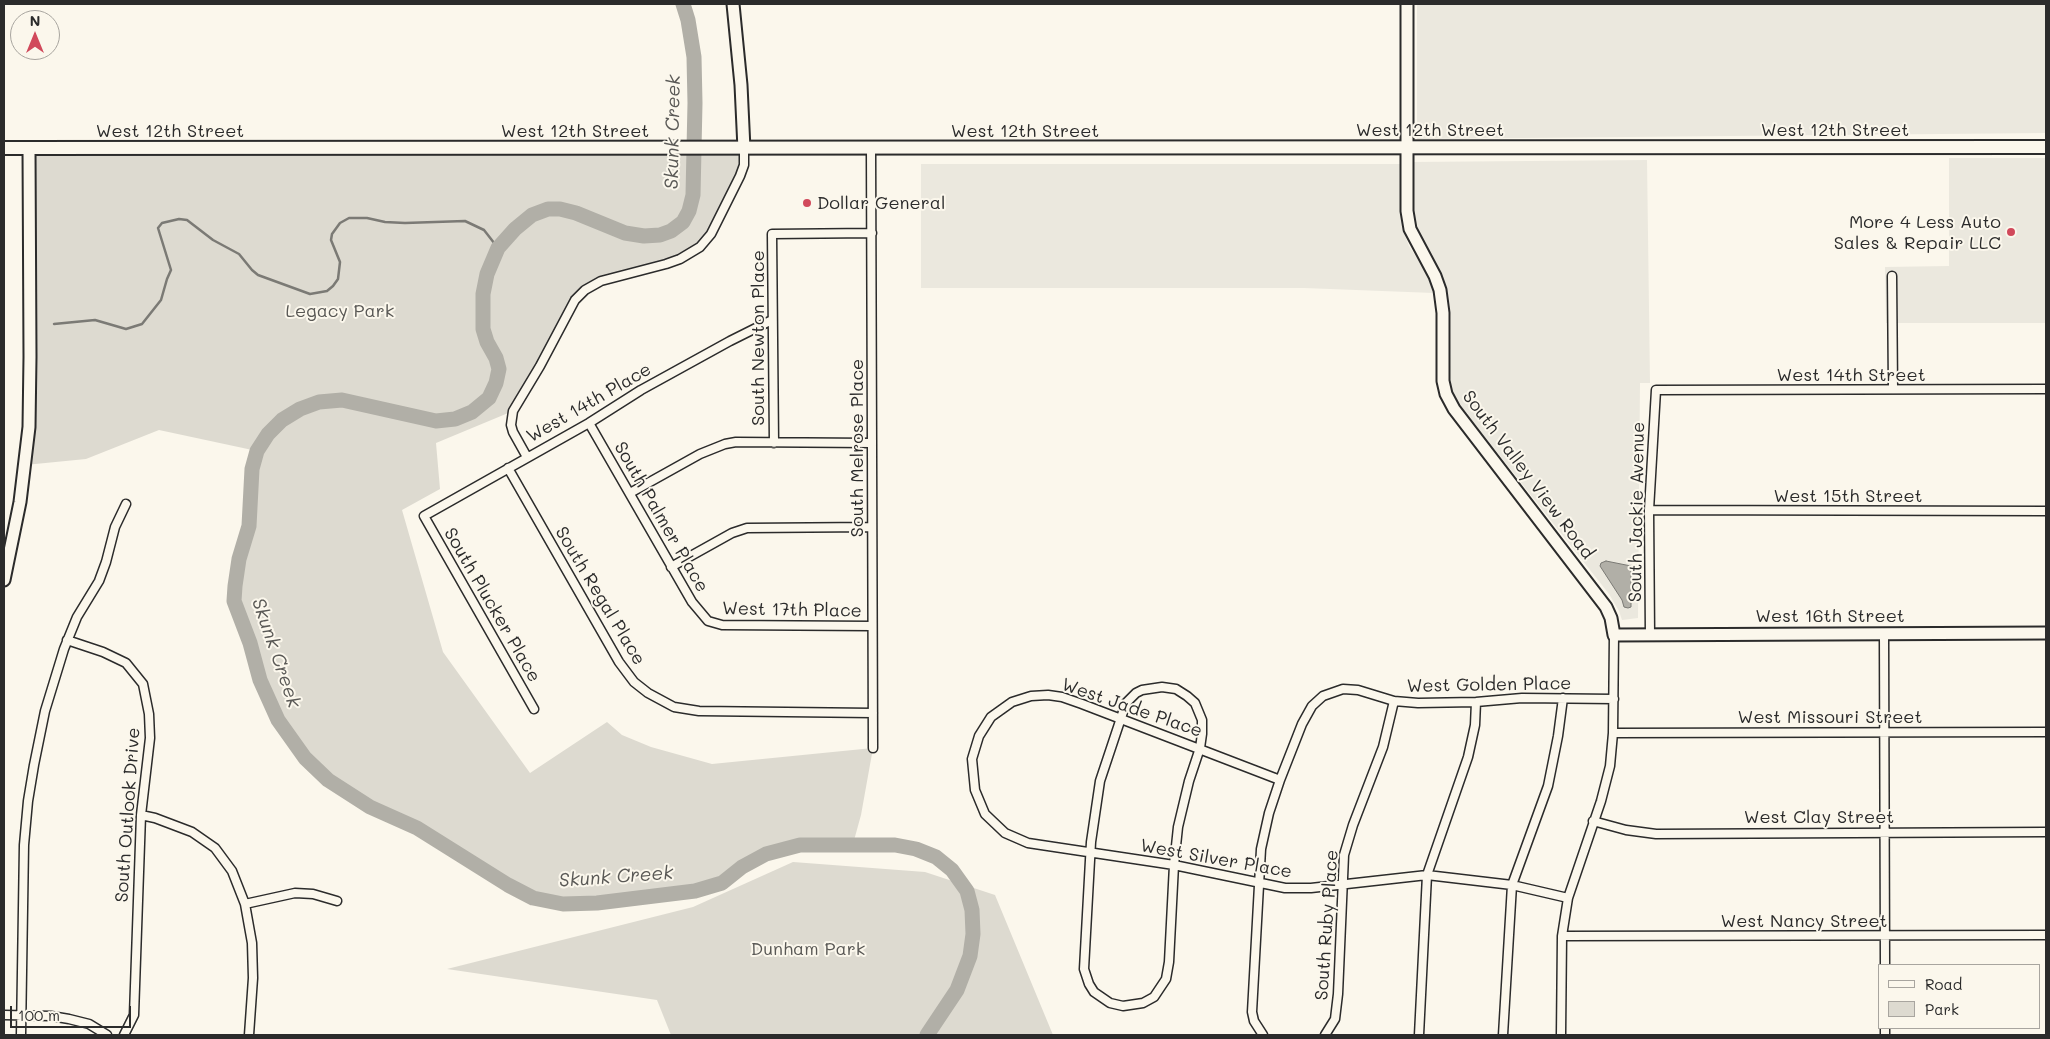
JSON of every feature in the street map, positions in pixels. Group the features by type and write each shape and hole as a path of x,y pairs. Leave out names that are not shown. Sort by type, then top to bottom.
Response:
{"main road":[{"name":"West 12th Street","path":"4,148 2046,147"}],"street":[{"path":"527,457 513,432 511,425 513,412 575,300 585,290 601,281 666,264 680,259 700,247 711,234 740,176 744,165 744,149 741,85 733,4"},
{"name":"South Valley View Road","path":"1406,4 1408,218 1410,229 1435,276 1440,290 1443,313 1442,364 1446,394 1454,409 1606,606 1611,618 1614,635"},
{"path":"4,580 17,520 25,465 30,400 29,148"},
{"name":"South Melrose Place","path":"871,148 873,748"},
{"name":"South Newton Place","path":"774,443 772,234 872,233"},
{"path":"1892,276 1893,390"},
{"name":"West 14th Place","path":"424,516 589,423 641,390 772,320"},
{"name":"West 14th Street","path":"1656,390 2046,389"},
{"name":"South Jackie Avenue","path":"1650,635 1649,510 1656,390"},
{"name":"South Palmer Place","path":"589,423 692,602 712,623"},
{"path":"630,493 717,446 736,442 872,443"},
{"name":"South Regal Place","path":"508,468 619,662 634,682 648,693 674,707 699,711 873,713"},
{"path":"20,1035 22,889 28,801 45,711 67,640 84,602 99,581 115,527 126,504"},
{"name":"West 15th Street","path":"1649,510 2046,511"},
{"name":"South Plucker Place","path":"424,516 534,709"},
{"path":"672,566 732,533 747,528 872,527"},
{"name":"West 17th Place","path":"712,623 872,626"},
{"path":"1884,633 1885,964"},
{"name":"West 16th Street","path":"1614,635 2046,633"},
{"path":"1561,1035 1562,936 1568,898 1606,782 1613,732 1614,635"},
{"name":"South Outlook Drive","path":"67,640 103,652 126,663 143,684 149,714 150,738 141,815 134,1016 124,1035"},
{"path":"1155,687 1176,689 1187,696 1198,709 1202,720 1200,748 1182,804 1174,865 1169,962 1166,979 1154,997 1143,1003 1123,1006 1110,1003 1094,992 1084,969 1090,853 1100,781 1120,718 1126,703 1136,693 1155,687"},
{"name":"West Golden Place","path":"1280,780 1302,724 1312,706 1323,696 1343,689 1358,690 1394,701 1438,704 1522,698 1614,699"},
{"name":"West Jade Place","path":"972,759 976,742 987,722 1012,702 1039,695 1056,695 1200,748 1280,780"},
{"path":"1504,1035 1512,885 1548,786 1563,698"},
{"name":"South Ruby Place","path":"1325,1035 1335,1019 1338,994 1344,855 1348,839 1382,747 1394,701"},
{"path":"1419,1035 1427,875 1468,758 1475,725 1476,702"},
{"name":"West Missouri Street","path":"1613,732 2046,732"},
{"name":"West Silver Place","path":"972,759 977,797 985,814 998,828 1010,836 1028,843 1174,865 1271,886 1298,889 1427,875 1512,885 1568,898"},
{"path":"1263,1035 1254,1021 1252,1012 1258,883 1264,830 1280,780"},
{"path":"141,815 178,825 197,835 214,848 232,871 245,904 252,943 253,978 249,1035"},
{"name":"West Clay Street","path":"1593,821 1626,830 1656,834 2046,832"},
{"path":"245,904 295,893 313,894 337,901"},
{"name":"West Nancy Street","path":"1562,936 2046,935"},
{"path":"4,1015 69,1018 89,1024 107,1035"}],"shaded area":[{"path":"1417,4 2046,4 2046,133 1417,139"},
{"path":"1949,158 2046,158 2046,323 1886,323 1885,267 1949,266"},
{"path":"1647,160 1650,383 1640,383 1638,618 1622,620 1609,594 1454,398 1450,383 1451,316 1448,294 1411,220 1411,162"},
{"path":"921,164 1401,164 1402,227 1409,246 1426,272 1434,293 1304,288 921,288"},
{"path":"1606,561 1631,566 1631,607 1624,607 1622,600 1600,566 1601,563"}],"green space":[{"name":"Legacy Park","path":"29,148 744,149 740,176 711,234 695,251 591,286 568,312 513,411 436,443 440,489 402,510 443,652 530,773 607,722 622,735 651,747 712,764 873,748 861,815 853,844 800,845 766,854 742,867 722,883 695,891 597,903 563,904 533,898 508,885 417,828 370,807 328,780 305,758 278,720 260,680 250,643 234,601 239,559 249,526 257,451 159,430 86,459 25,465"},
{"name":"Dunham Park","path":"793,862 925,872 995,895 1053,1035 671,1035 657,1000 447,969 693,907"}],"waterway":[{"name":"Skunk Creek","path":"683,4 688,20 694,57 695,103 693,195 689,211 683,222 671,231 660,235 644,236 625,233 576,213 560,209 548,209 532,215 515,229 498,248 487,274 483,294 483,329 499,369 496,383 489,398 472,412 455,419 436,421 342,400 319,402 300,409 282,420 268,434 257,451 252,469 249,526 239,559 234,601 250,643 260,680 278,720 305,758 328,780 370,807 417,828 508,885 533,898 563,904 597,903 695,891 722,883 742,867 766,854 800,845 895,845 916,849 936,857 952,870 967,891 972,910 973,934 970,956 957,990 927,1035"},
{"path":"54,324 95,320 126,329 142,324 161,300 171,270 158,228 162,223 179,219 187,220 213,240 239,254 258,275 310,294 327,291 338,279 340,262 331,240 332,234 340,223 349,218 367,218 385,222 405,223 465,221 484,230 498,248"}],"place":[{"name":"Dollar General","path":"807,203"},
{"name":"More 4 Less Auto Sales & Repair LLC","path":"2011,232"}]}
